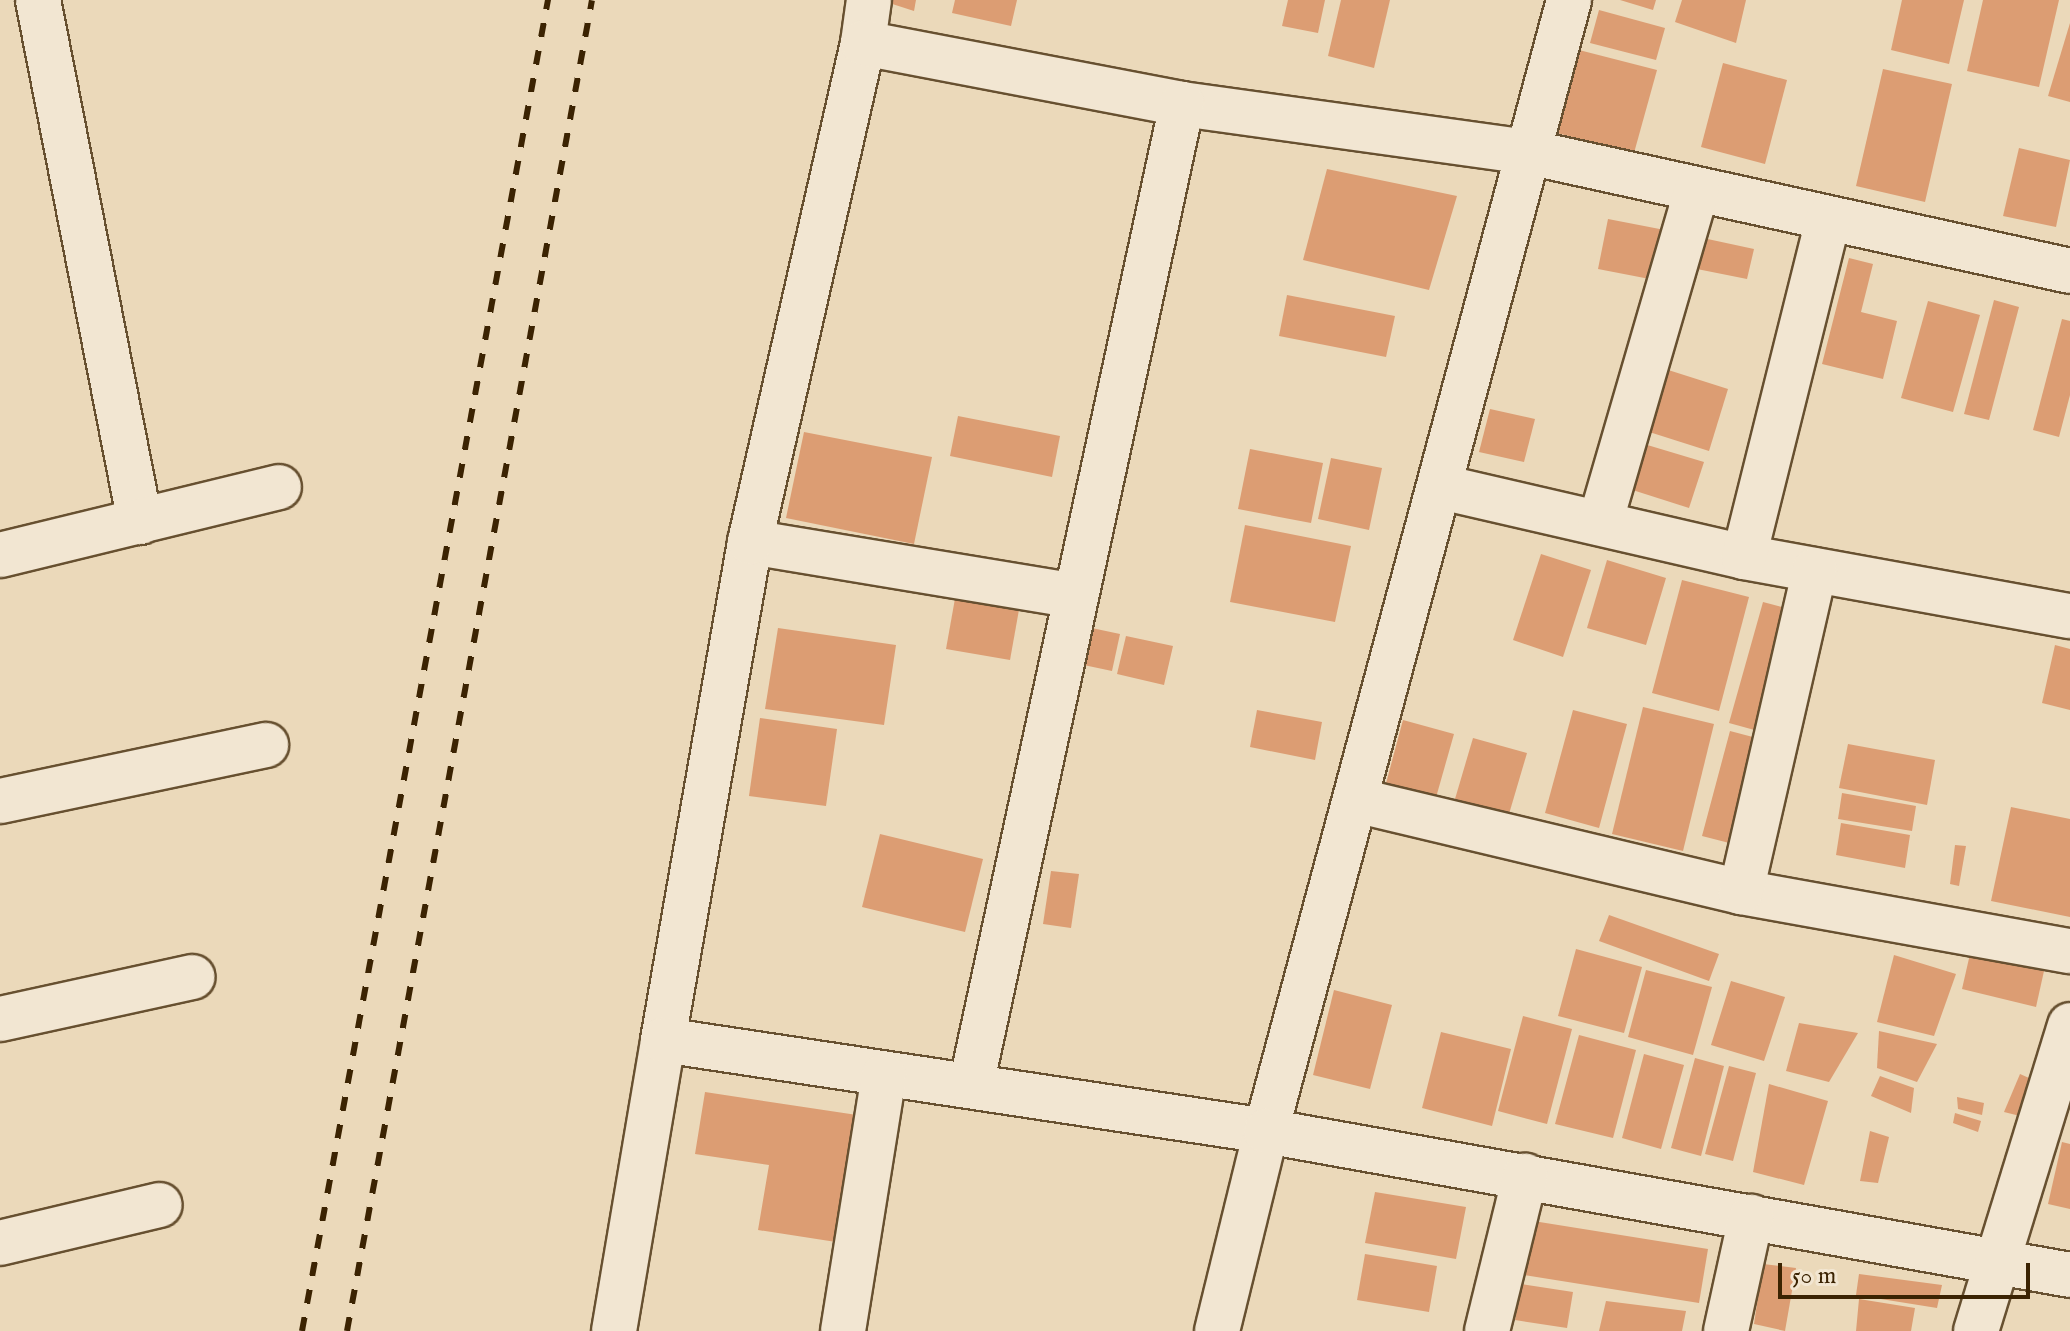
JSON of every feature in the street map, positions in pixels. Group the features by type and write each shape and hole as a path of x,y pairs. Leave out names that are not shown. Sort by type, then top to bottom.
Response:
{"street":[{"path":"38,0 140,522"},
{"path":"614,1331 750,542 863,43 869,0"},
{"path":"1217,1331 1266,1131 1569,0"},
{"path":"863,43 1182,104 1528,152 2070,271"},
{"path":"971,1086 1182,104"},
{"path":"1600,523 1697,190"},
{"path":"1744,557 1828,219"},
{"path":"0,555 279,487"},
{"path":"1441,487 1744,557 2070,616"},
{"path":"750,542 1076,596"},
{"path":"1741,892 1815,570"},
{"path":"0,801 266,745"},
{"path":"1355,800 1741,892 2070,951"},
{"path":"0,1019 192,977"},
{"path":"1976,1331 2070,1025"},
{"path":"663,1040 884,1076 971,1086 1266,1131 2070,1275"},
{"path":"843,1331 884,1076"},
{"path":"1487,1331 1525,1176"},
{"path":"0,1243 160,1205"},
{"path":"1726,1331 1751,1217"}],"building":[{"path":"880,0 916,0 914,11"},
{"path":"955,0 1017,0 1011,26 952,13"},
{"path":"1288,0 1325,0 1318,33 1282,26"},
{"path":"1341,0 1390,0 1374,68 1328,56"},
{"path":"1620,0 1656,0 1653,10"},
{"path":"1682,0 1746,0 1736,43 1675,22"},
{"path":"1902,0 1964,0 1949,64 1891,50"},
{"path":"1983,0 2059,0 2039,87 1967,71"},
{"path":"1599,10 1665,28 1656,60 1590,43"},
{"path":"2070,23 2070,102 2048,96"},
{"path":"1579,50 1657,70 1634,153 1557,133"},
{"path":"1723,63 1787,80 1765,164 1701,147"},
{"path":"1883,69 1952,84 1925,202 1856,186"},
{"path":"2019,148 2070,160 2056,227 2003,216"},
{"path":"1327,169 1457,196 1429,290 1303,260"},
{"path":"1608,219 1670,231 1660,281 1598,269"},
{"path":"1689,235 1754,249 1747,279 1682,266"},
{"path":"1849,258 1873,264 1861,312 1897,321 1883,379 1822,364"},
{"path":"1287,295 1395,316 1386,357 1279,336"},
{"path":"1994,300 2019,307 1989,420 1964,414"},
{"path":"1928,301 1980,315 1953,412 1901,398"},
{"path":"2062,319 2070,321 2070,395 2059,437 2033,430"},
{"path":"1662,368 1728,389 1709,451 1643,430"},
{"path":"1490,409 1535,419 1524,462 1479,452"},
{"path":"958,416 1060,436 1052,477 950,456"},
{"path":"804,432 932,457 914,544 786,518"},
{"path":"1634,441 1704,462 1689,508 1620,486"},
{"path":"1250,449 1323,463 1311,523 1238,509"},
{"path":"1331,458 1382,468 1369,530 1318,519"},
{"path":"1245,525 1351,546 1335,622 1230,602"},
{"path":"1541,554 1591,570 1563,657 1513,640"},
{"path":"1607,560 1666,578 1646,645 1587,628"},
{"path":"1682,580 1749,597 1719,711 1652,693"},
{"path":"956,593 1020,604 1010,660 946,649"},
{"path":"1763,602 1800,612 1769,734 1729,723"},
{"path":"1087,627 1120,634 1112,671 1079,664"},
{"path":"778,628 896,645 884,725 765,709"},
{"path":"1126,636 1173,646 1164,685 1117,674"},
{"path":"2055,645 2070,649 2070,710 2042,703"},
{"path":"1643,707 1714,724 1683,851 1612,834"},
{"path":"1257,710 1322,722 1315,760 1250,747"},
{"path":"1573,710 1627,724 1599,828 1545,813"},
{"path":"760,718 837,729 826,806 749,796"},
{"path":"1403,720 1454,734 1435,801 1385,787"},
{"path":"1730,731 1768,741 1741,846 1702,836"},
{"path":"1473,738 1527,753 1509,814 1455,799"},
{"path":"1848,744 1935,760 1927,805 1839,788"},
{"path":"1842,793 1916,806 1912,831 1838,819"},
{"path":"2011,807 2070,819 2070,917 1991,901"},
{"path":"1841,823 1910,835 1905,868 1836,855"},
{"path":"880,834 983,859 965,932 862,907"},
{"path":"1955,845 1966,846 1959,886 1950,884"},
{"path":"1051,871 1079,874 1071,928 1043,924"},
{"path":"1609,915 1719,954 1709,981 1599,941"},
{"path":"1576,949 1642,967 1624,1033 1558,1016"},
{"path":"1970,954 2044,971 2036,1007 1962,989"},
{"path":"1894,955 1956,974 1934,1036 1877,1022"},
{"path":"1646,970 1712,987 1693,1055 1628,1037"},
{"path":"1731,981 1785,997 1764,1061 1711,1045"},
{"path":"1334,990 1392,1005 1370,1089 1313,1075"},
{"path":"1523,1016 1572,1029 1547,1124 1498,1111"},
{"path":"1799,1023 1858,1033 1829,1082 1786,1071"},
{"path":"1879,1031 1937,1044 1917,1082 1877,1068"},
{"path":"1441,1032 1511,1049 1492,1126 1422,1108"},
{"path":"1579,1035 1636,1050 1613,1138 1555,1124"},
{"path":"1644,1054 1684,1065 1661,1149 1622,1138"},
{"path":"1695,1058 1724,1066 1701,1156 1671,1148"},
{"path":"1729,1066 1756,1073 1733,1161 1705,1154"},
{"path":"2020,1074 2029,1078 2020,1116 2004,1112"},
{"path":"1880,1076 1914,1088 1911,1113 1871,1096"},
{"path":"1769,1084 1828,1101 1804,1185 1753,1172"},
{"path":"705,1092 857,1115 836,1242 758,1230 769,1165 695,1154"},
{"path":"1957,1097 1984,1103 1982,1115 1958,1109"},
{"path":"1955,1113 1981,1121 1978,1132 1953,1123"},
{"path":"1870,1131 1889,1137 1878,1183 1860,1181"},
{"path":"2062,1142 2070,1144 2070,1209 2048,1204"},
{"path":"1375,1192 1466,1207 1456,1259 1365,1243"},
{"path":"1527,1220 1708,1249 1699,1303 1518,1274"},
{"path":"1365,1254 1437,1266 1429,1312 1357,1300"},
{"path":"1763,1264 1796,1268 1785,1331 1754,1324"},
{"path":"1859,1274 1942,1285 1937,1308 1856,1295"},
{"path":"1521,1284 1573,1292 1567,1328 1515,1320"},
{"path":"1859,1299 1915,1308 1911,1331 1856,1331"},
{"path":"1606,1301 1686,1311 1682,1331 1599,1331"}],"railway":[{"path":"302,1331 548,0"},
{"path":"347,1331 592,0"}]}
